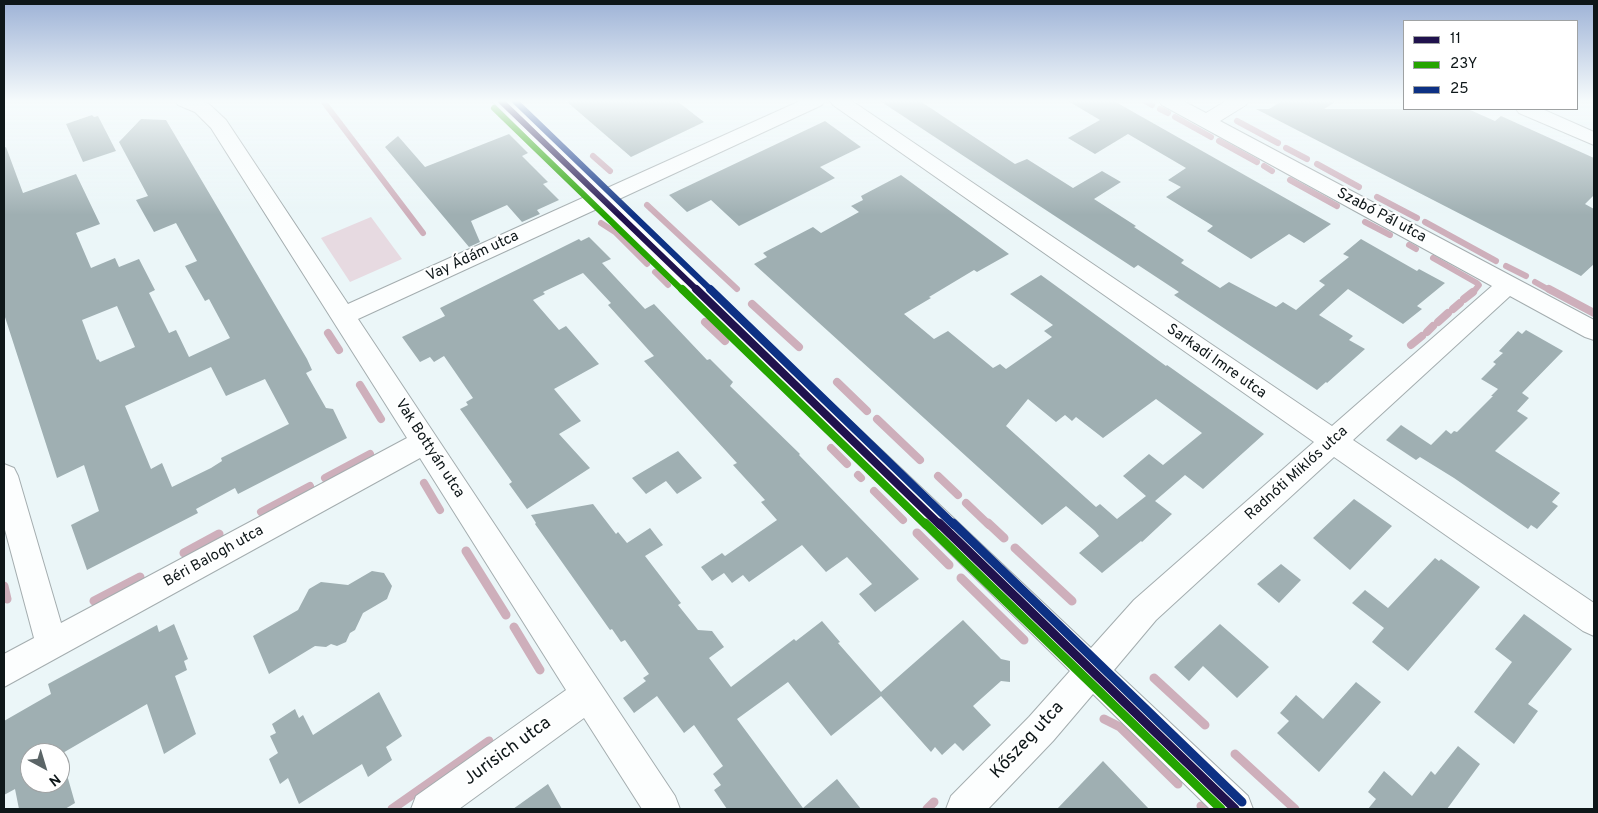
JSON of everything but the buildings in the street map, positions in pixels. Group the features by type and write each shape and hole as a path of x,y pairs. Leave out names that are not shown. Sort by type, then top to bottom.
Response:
{"street":[{"name":"Vak Bottyán utca","path":"228,139 662,809"},
{"path":"541,139 1235,809"},
{"name":"Vay Ádám utca","path":"344,316 732,139"},
{"name":"Sarkadi Imre utca","path":"895,139 1594,621"},
{"name":"Szabó Pál utca","path":"1239,139 1594,331"},
{"name":"Radnóti Miklós utca","path":"1091,670 1154,601 1509,284"},
{"name":"Béri Balogh utca","path":"4,671 424,442"},
{"path":"4,476 52,645"},
{"name":"Kőszeg utca","path":"964,809 1041,729 1091,670"},
{"name":"Jurisich utca","path":"429,809 587,695"}],"shaded area":[{"path":"371,217 402,259 350,282 321,238"}],"waterway":[{"path":"352,139 423,233"},
{"path":"1270,139 1278,143"},
{"path":"1219,141 1257,162"},
{"path":"1286,148 1307,159"},
{"path":"593,156 610,171"},
{"path":"1317,164 1359,187"},
{"path":"1264,166 1272,171"},
{"path":"1290,180 1337,206"},
{"path":"1377,197 1417,218"},
{"path":"647,205 737,289"},
{"path":"1365,222 1390,235"},
{"path":"1425,222 1496,261"},
{"path":"601,223 615,232 647,264"},
{"path":"1409,245 1416,249"},
{"path":"1433,258 1477,283 1479,285 1475,290"},
{"path":"1506,266 1526,276"},
{"path":"655,272 668,285"},
{"path":"1535,282 1551,291"},
{"path":"1549,289 1594,313"},
{"path":"1464,299 1473,292"},
{"path":"1453,309 1460,303"},
{"path":"752,304 799,347"},
{"path":"1438,322 1448,313"},
{"path":"705,322 725,341"},
{"path":"1427,332 1433,326"},
{"path":"328,333 339,350"},
{"path":"1411,345 1422,336"},
{"path":"837,382 867,411"},
{"path":"360,385 381,419"},
{"path":"877,419 920,460"},
{"path":"831,448 847,464"},
{"path":"325,478 370,454"},
{"path":"858,475 861,478"},
{"path":"938,476 958,495"},
{"path":"424,483 440,510"},
{"path":"261,512 310,486"},
{"path":"874,491 903,520"},
{"path":"966,503 989,525"},
{"path":"988,523 1004,538"},
{"path":"917,533 949,565"},
{"path":"184,553 219,534"},
{"path":"1015,548 1072,601"},
{"path":"466,551 506,615"},
{"path":"94,601 140,577"},
{"path":"961,578 1024,640"},
{"path":"4,586 7,599"},
{"path":"514,627 540,670"},
{"path":"1154,678 1205,725"},
{"path":"1104,719 1120,727 1178,784"},
{"path":"392,809 489,741"},
{"path":"1235,754 1295,809"},
{"path":"927,809 934,802"}],"transit line":[{"name":"23Y","path":"526,139 1221,809"},
{"name":"11","path":"540,139 1235,809"},
{"name":"25","path":"554,139 1242,802"}]}
